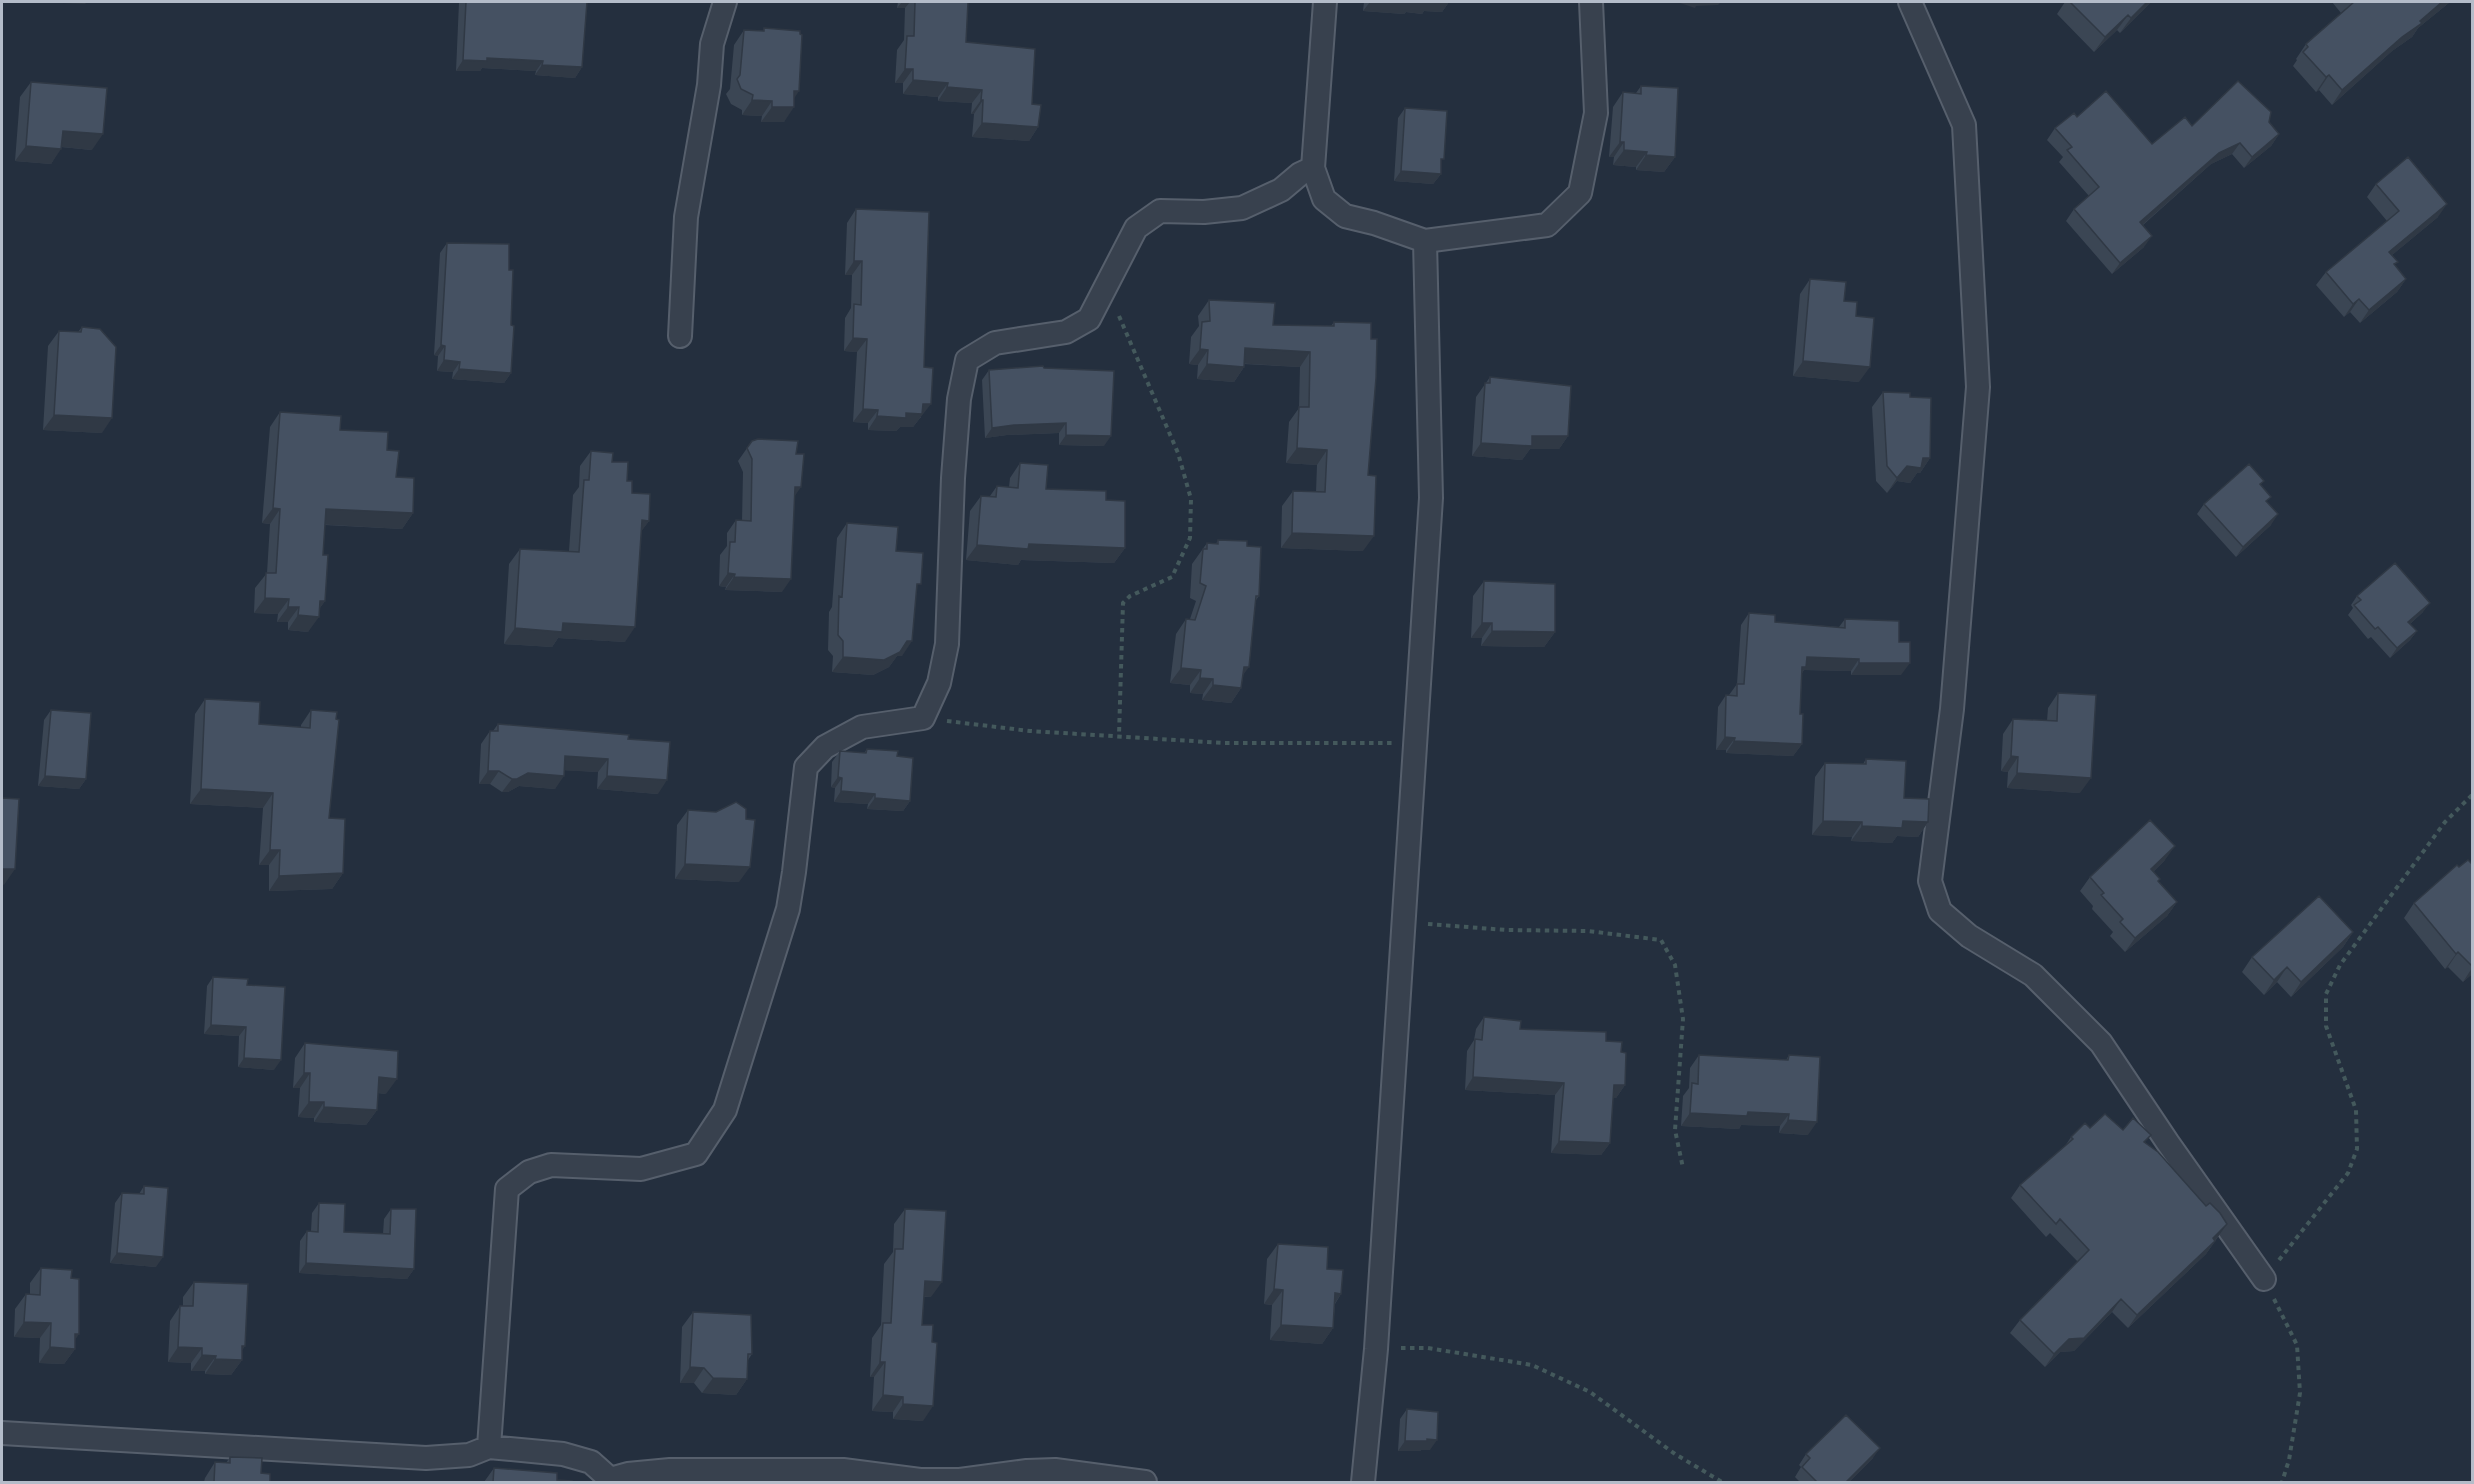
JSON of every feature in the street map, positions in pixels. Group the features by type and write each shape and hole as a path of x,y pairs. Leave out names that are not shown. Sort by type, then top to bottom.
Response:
{"street":[{"path":"680,336 686,217 709,85 712,44 725,2"},
{"path":"1325,2 1313,168 1324,199 1346,216 1425,241 1547,225 1580,193 1596,113 1591,2"},
{"path":"1910,2 1964,125 1971,290 1978,387 1952,709 1930,881 1940,911 1969,936 2033,975 2101,1043 2264,1279"},
{"path":"489,1447 507,1189 529,1172 551,1165 641,1169 696,1154 725,1110 788,909 806,767 825,747 862,728 923,718 939,684 946,644 959,399 967,360 994,343 1066,332 1089,319 1136,228 1160,211 1204,212 1242,208 1281,190 1300,174 1313,168"},
{"path":"1363,1482 1376,1349 1431,498 1425,241"},
{"path":"2,1433 426,1458 469,1455 489,1447 563,1454 591,1462 611,1481 670,1470 843,1470 883,1477 960,1480 1027,1471 1055,1470 1145,1482"}],"path":[{"path":"1106,288 1178,453 1191,499 1190,538 1172,577 1130,596 1123,603 1119,735"},
{"path":"923,718 1030,730 1224,742 1414,743"},
{"path":"2283,1482 2300,1393 2297,1345 2264,1279 2348,1173 2357,1149 2356,1110 2326,1026 2326,994 2340,965 2445,822 2472,795"},
{"path":"1404,922 1506,930 1588,931 1661,940 1676,965 1683,1019 1676,1130 1683,1168"},
{"path":"1376,1349 1428,1348 1532,1365 1590,1392 1675,1454 1722,1482"}],"building":[{"path":"466,2 587,2 582,67 542,65 543,61 487,58 487,61 463,60"},
{"path":"915,2 968,2 966,42 1035,49 1032,104 1041,105 1038,127 982,123 982,90 947,87 948,83 913,80 913,69 905,69 907,36 914,36"},
{"path":"2070,2 2147,2 2131,18 2128,15 2105,37"},
{"path":"2354,2 2442,2 2420,21 2422,23 2402,37 2342,90 2329,75 2326,77 2303,52 2308,47 2306,44"},
{"path":"764,28 800,31 802,35 799,91 794,91 794,107 772,107 772,101 752,100 753,95 741,89 737,79 740,75 744,30 764,31"},
{"path":"2238,81 2271,112 2269,122 2279,134 2252,157 2240,143 2219,153 2140,222 2152,236 2120,263 2074,209 2099,187 2067,150 2072,147 2055,128 2074,113 2077,117 2106,91 2152,144 2185,117 2192,126"},
{"path":"31,82 107,88 103,134 63,131 61,149 26,146"},
{"path":"1641,86 1678,88 1675,157 1646,155 1647,152 1624,150 1624,142 1620,142 1623,92 1641,94"},
{"path":"1405,108 1447,111 1441,174 1401,171"},
{"path":"2408,157 2447,204 2389,252 2398,262 2394,264 2406,279 2369,310 2359,299 2353,304 2326,272 2399,211 2376,184"},
{"path":"856,209 929,212 924,367 933,368 931,404 923,404 922,414 906,413 906,418 877,416 878,410 863,409 867,339 853,338 854,304 861,305 862,261 854,261"},
{"path":"447,243 509,244 509,270 513,270 511,325 514,326 511,373 459,369 460,362 444,360 445,346 441,345"},
{"path":"1810,279 1846,282 1844,301 1857,302 1856,316 1874,318 1870,367 1803,361"},
{"path":"1209,300 1275,303 1273,325 1334,326 1334,322 1371,323 1371,339 1377,339 1368,475 1376,476 1374,536 1292,533 1293,491 1325,492 1327,450 1297,448 1299,407 1309,407 1310,352 1245,348 1244,367 1207,364 1208,350 1200,349 1202,322 1210,321"},
{"path":"82,327 100,329 116,347 112,418 54,415 59,331 81,332"},
{"path":"1043,366 1044,368 1114,371 1111,436 1066,435 1066,423 992,428 989,370"},
{"path":"1490,377 1571,386 1568,436 1532,436 1532,446 1481,443 1485,383 1490,383"},
{"path":"1883,392 1910,393 1910,397 1931,398 1930,458 1923,458 1921,468 1907,466 1897,478 1887,466"},
{"path":"280,412 341,416 340,430 388,432 387,450 399,451 396,477 414,478 413,513 326,509 323,555 328,555 325,601 320,601 319,617 298,615 299,607 288,607 289,599 265,598 266,573 276,573 280,509 273,508"},
{"path":"758,439 798,441 796,454 804,454 801,487 795,487 791,579 734,577 735,574 728,573 730,542 735,542 736,520 751,521 752,459 747,448 752,441"},
{"path":"591,451 613,453 612,462 628,462 627,481 632,481 632,493 650,494 649,521 642,520 635,627 563,623 562,632 515,628 520,549 579,552 584,480 589,480"},
{"path":"1020,463 1048,465 1046,489 1106,491 1106,500 1125,501 1125,548 1029,544 1028,549 977,545 981,496 996,497 997,486 1018,488"},
{"path":"2249,464 2264,481 2260,484 2271,497 2266,501 2278,514 2243,547 2204,504"},
{"path":"847,523 898,527 896,551 923,553 921,584 917,584 912,641 907,641 900,652 884,660 843,657 843,641 838,635 839,596 842,597"},
{"path":"1218,540 1247,541 1247,546 1261,547 1259,596 1256,596 1249,667 1244,667 1241,688 1213,685 1213,679 1200,678 1201,670 1181,668 1186,619 1195,620 1206,586 1200,583 1203,549 1207,549 1207,543 1218,544"},
{"path":"2395,563 2430,603 2408,622 2417,631 2397,648 2378,627 2375,629 2354,605 2361,600 2357,596"},
{"path":"1484,581 1555,584 1555,632 1492,631 1492,623 1482,623"},
{"path":"1749,613 1775,615 1775,622 1845,628 1845,619 1899,621 1899,642 1910,642 1910,663 1859,663 1859,659 1807,657 1806,667 1802,667 1800,714 1803,714 1802,744 1734,741 1735,738 1725,737 1726,695 1737,696 1737,684 1744,684"},
{"path":"2058,693 2096,695 2091,778 2017,773 2018,757 2011,756 2013,719 2057,721"},
{"path":"205,699 260,702 259,724 310,728 311,710 337,712 336,719 339,720 329,818 345,819 343,873 279,876 280,850 270,850 273,793 201,789"},
{"path":"51,710 91,713 86,779 45,776"},
{"path":"498,724 629,735 628,739 670,742 667,780 607,776 608,759 565,756 564,776 528,773 512,779 499,771 488,771 490,731 498,731"},
{"path":"867,749 898,751 897,756 913,758 910,801 875,798 875,794 841,791 842,778 838,777 840,751 866,753"},
{"path":"1866,759 1906,761 1904,798 1929,799 1928,822 1903,821 1902,828 1862,826 1862,822 1823,821 1825,763 1866,764"},
{"path":"2,798 19,799 15,869 3,869 3,879 2,879"},
{"path":"736,802 746,809 746,819 755,820 750,867 685,864 688,810 716,812"},
{"path":"2150,820 2175,846 2151,869 2160,879 2158,881 2177,902 2135,938 2120,922 2123,919 2101,895 2104,893 2090,877"},
{"path":"2468,860 2472,864 2472,966 2458,952 2456,954 2414,903 2457,865 2459,867"},
{"path":"2319,896 2353,932 2301,982 2287,967 2274,980 2252,957"},
{"path":"213,977 248,979 247,985 285,987 281,1060 244,1058 246,1027 211,1025"},
{"path":"1484,1017 1521,1021 1520,1029 1606,1032 1606,1041 1622,1042 1621,1052 1626,1053 1625,1085 1614,1085 1610,1143 1559,1141 1564,1083 1473,1077 1475,1039 1482,1040"},
{"path":"305,1043 398,1051 397,1079 379,1077 377,1110 324,1107 324,1102 309,1102 310,1073 304,1073"},
{"path":"1699,1055 1788,1060 1789,1055 1820,1057 1817,1122 1788,1120 1789,1114 1748,1112 1747,1116 1690,1113 1692,1083 1698,1084"},
{"path":"2105,1114 2123,1130 2133,1118 2151,1135 2144,1142 2158,1152 2206,1206 2210,1203 2227,1224 2213,1238 2215,1241 2137,1315 2121,1299 2084,1338 2069,1339 2054,1354 2020,1320 2089,1250 2060,1219 2056,1224 2020,1185 2073,1139 2071,1137 2085,1123 2090,1128"},
{"path":"144,1186 168,1188 163,1257 117,1253 122,1193 144,1194"},
{"path":"319,1203 345,1204 344,1232 390,1234 391,1209 416,1209 414,1269 306,1263 307,1231 318,1232"},
{"path":"905,1209 946,1211 942,1282 925,1281 922,1325 933,1325 932,1342 937,1343 933,1406 903,1404 903,1397 883,1395 885,1362 880,1362 883,1323 891,1323 895,1249 903,1249"},
{"path":"1278,1244 1328,1247 1327,1269 1343,1270 1341,1294 1335,1293 1333,1328 1281,1325 1283,1290 1274,1289"},
{"path":"41,1268 72,1270 71,1278 79,1279 79,1334 75,1334 75,1349 50,1347 51,1323 24,1322 26,1294 40,1295"},
{"path":"194,1282 248,1284 245,1346 242,1346 242,1360 215,1359 216,1356 202,1355 202,1348 178,1347 180,1306 193,1306"},
{"path":"693,1312 751,1315 752,1354 748,1354 747,1379 713,1378 704,1368 690,1367"},
{"path":"1407,1409 1438,1412 1437,1440 1405,1441"},
{"path":"1846,1415 1880,1448 1846,1482 1817,1482 1802,1467 1810,1458 1806,1454"},
{"path":"230,1457 262,1458 261,1473 270,1474 270,1482 214,1482 215,1462 230,1463"},
{"path":"494,1468 557,1473 557,1480 572,1482 493,1482"}]}
